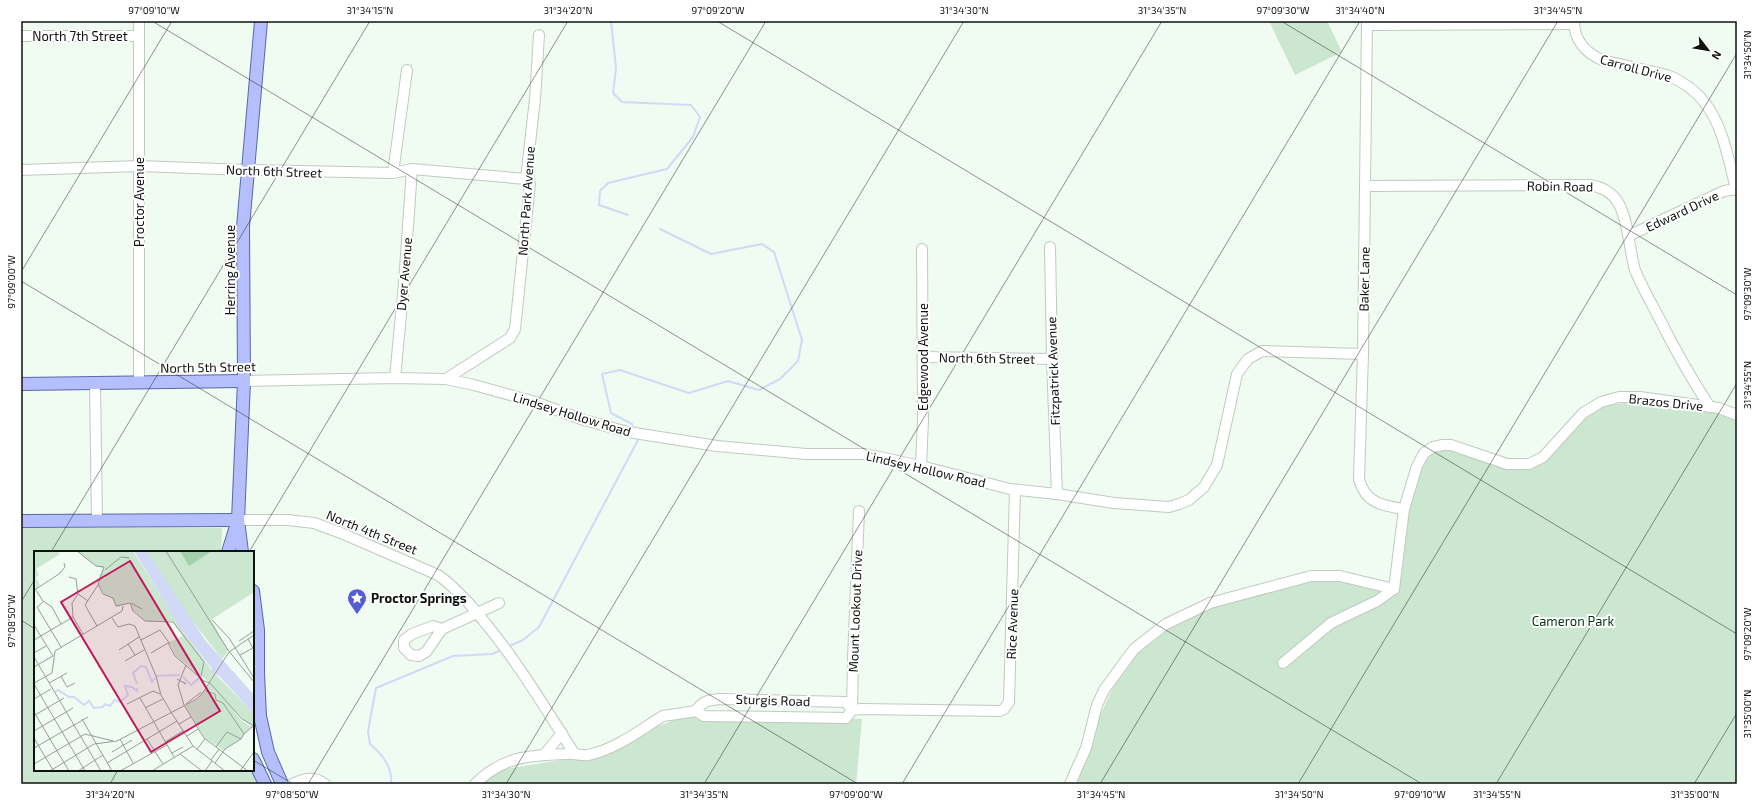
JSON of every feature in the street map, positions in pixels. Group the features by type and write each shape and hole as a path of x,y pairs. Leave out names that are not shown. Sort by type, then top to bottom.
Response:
{"main road":[{"name":"Herring Avenue","path":"242,551 238,520 244,381 243,227 261,21"},
{"name":"North 5th Street","path":"21,384 244,381"},
{"name":"Herring Avenue","path":"228,551 238,520"},
{"name":"North 4th Street","path":"21,521 238,520"},
{"path":"254,599 258,630 260,716 268,752 282,784"},
{"path":"254,761 265,784"}],"street":[{"name":"Proctor Avenue","path":"139,382 140,21"},
{"name":"Carroll Drive","path":"1367,23 1574,22 1577,38 1582,46 1595,57 1602,60 1667,75 1687,85 1699,96 1716,118 1736,189"},
{"name":"Baker Lane","path":"1367,23 1360,479 1363,489 1376,502 1382,505 1404,509"},
{"name":"North Park Avenue","path":"446,379 510,338 513,333 530,184 529,179 526,179 535,99 539,35"},
{"name":"North 7th Street","path":"21,36 139,36"},
{"path":"394,173 408,70"},
{"name":"North 6th Street","path":"21,170 139,166 394,173 412,169 526,179"},
{"name":"Dyer Avenue","path":"395,378 404,283 412,169"},
{"name":"Robin Road","path":"1365,186 1552,185 1597,186 1604,189 1616,199 1622,212 1635,268 1640,281 1668,336 1710,407"},
{"name":"Edward Drive","path":"1628,236 1724,191 1736,189"},
{"name":"Fitzpatrick Avenue","path":"1050,247 1057,494"},
{"name":"Edgewood Avenue","path":"921,466 922,249"},
{"name":"Lindsey Hollow Road","path":"395,378 446,379 474,385 532,401 584,420 644,435 717,446 798,453 864,454 921,466 1015,490 1168,507 1179,504 1197,494 1204,488 1213,473 1217,465 1235,380 1243,364 1248,359 1262,351 1363,354"},
{"name":"North 6th Street","path":"922,357 1052,359"},
{"name":"North 5th Street","path":"244,381 395,378"},
{"path":"95,383 97,521"},
{"name":"Brazos Drive","path":"1394,589 1407,494 1420,458 1433,447 1451,445 1507,464 1522,465 1535,462 1543,458 1578,417 1590,408 1609,400 1623,397 1640,397 1719,408 1737,415"},
{"name":"Rice Avenue","path":"957,710 1000,711 1004,709 1009,702 1015,490"},
{"name":"Mount Lookout Drive","path":"852,710 852,659 859,511"},
{"name":"North 4th Street","path":"238,520 288,520 314,523 341,533 438,575 449,583 477,612 512,656 574,753"},
{"path":"1070,784 1086,748 1097,705 1104,690 1134,649 1166,624 1210,603 1311,576 1340,576 1394,589"},
{"path":"1283,663 1331,623 1377,601 1394,589"},
{"path":"442,630 499,602"},
{"name":"Sturgis Road","path":"696,711 700,704 705,701 720,699 846,702 852,710"},
{"name":"Sturgis Road","path":"852,710 957,710"},
{"name":"Sturgis Road","path":"475,784 487,772 507,761 544,754 574,753 586,756 609,749 664,716 696,711 704,716 846,718 852,710"},
{"path":"544,754 562,734"},
{"path":"292,784 306,778 316,778 325,784"}],"green space":[{"path":"1269,21 1327,21 1342,52 1295,75"},
{"name":"Cameron Park","path":"1651,399 1719,408 1737,419 1737,784 1069,784 1124,663 1177,619 1261,589 1329,575 1394,589 1404,509 1424,453 1451,445 1490,458 1529,464 1590,408"},
{"path":"21,528 222,528 221,551 34,551 34,771 251,771 257,784 21,784"},
{"path":"696,711 862,719 856,784 471,784 487,772 586,756"}],"waterway":[{"path":"611,21 616,68 613,93 622,102 691,105 700,117 693,137 667,169 608,183 600,191 599,205 628,215"},
{"path":"634,430 632,424 611,413 602,374 620,370 689,393 728,381 759,390 780,379 798,361 802,340 774,252 762,244 711,254 660,229"},
{"path":"507,647 523,640 539,627 638,440 636,436"},
{"path":"391,784 390,772 386,761 370,744 368,731 376,688 453,656 492,654 501,650"}],"place":[{"name":"Proctor Springs","path":"357,615"}]}
